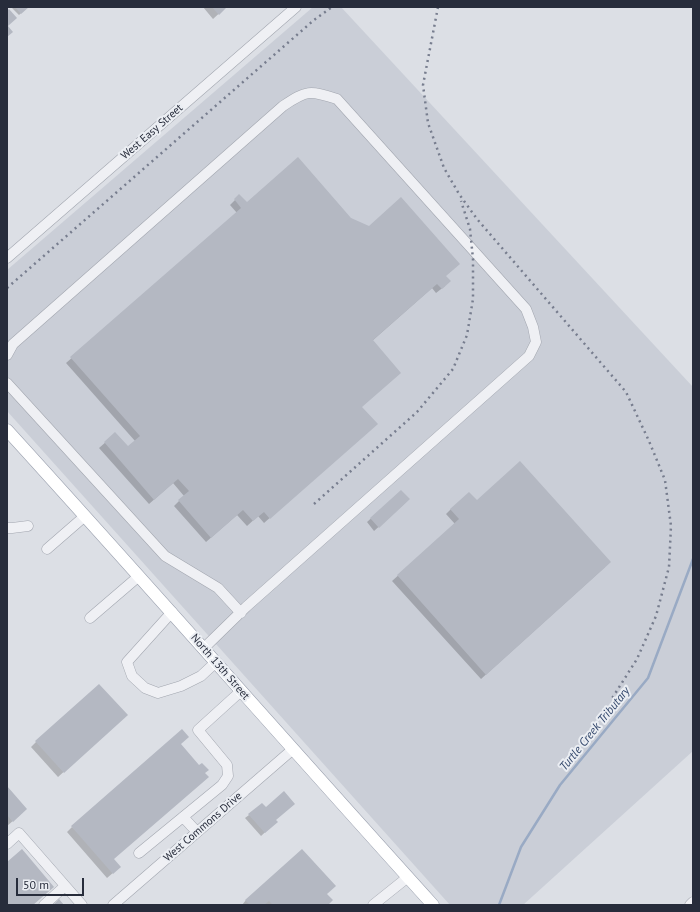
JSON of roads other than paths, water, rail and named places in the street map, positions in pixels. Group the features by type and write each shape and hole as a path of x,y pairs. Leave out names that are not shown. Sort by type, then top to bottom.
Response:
{"main road":[{"name":"North 13th Street","path":"7,430 172,612 292,750 433,905"}],"street":[{"name":"West Easy Street","path":"7,258 296,7"},
{"path":"7,355 13,344 283,106 301,94 316,92 337,99 526,309 533,327 536,342 529,356 241,613 204,648"},
{"path":"7,383 165,556 218,588 241,613"},
{"path":"47,549 85,516"},
{"path":"7,528 28,526"},
{"path":"90,618 139,576"},
{"path":"172,612 127,662 132,676 145,688 158,693 181,686 201,676 216,662"},
{"path":"139,853 222,785 228,776 227,766 198,730 241,690"},
{"name":"West Commons Drive","path":"113,905 292,750"},
{"path":"183,817 197,832"},
{"path":"7,844 19,834 82,905"},
{"path":"378,904 408,877"},
{"path":"44,905 65,886"},
{"path":"690,905 693,902"}],"waterway":[{"name":"Turtle Creek Tributary","path":"499,905 521,847 560,785 648,678 693,559"}],"railway":[{"path":"7,288 314,20 332,7"},
{"path":"438,7 423,85 428,123 444,168 459,194 477,219 626,392 665,480 671,526 669,567 656,616 637,659 611,700"},
{"path":"314,504 417,412 453,369 467,335 473,299 473,259 470,229 461,201"}]}
